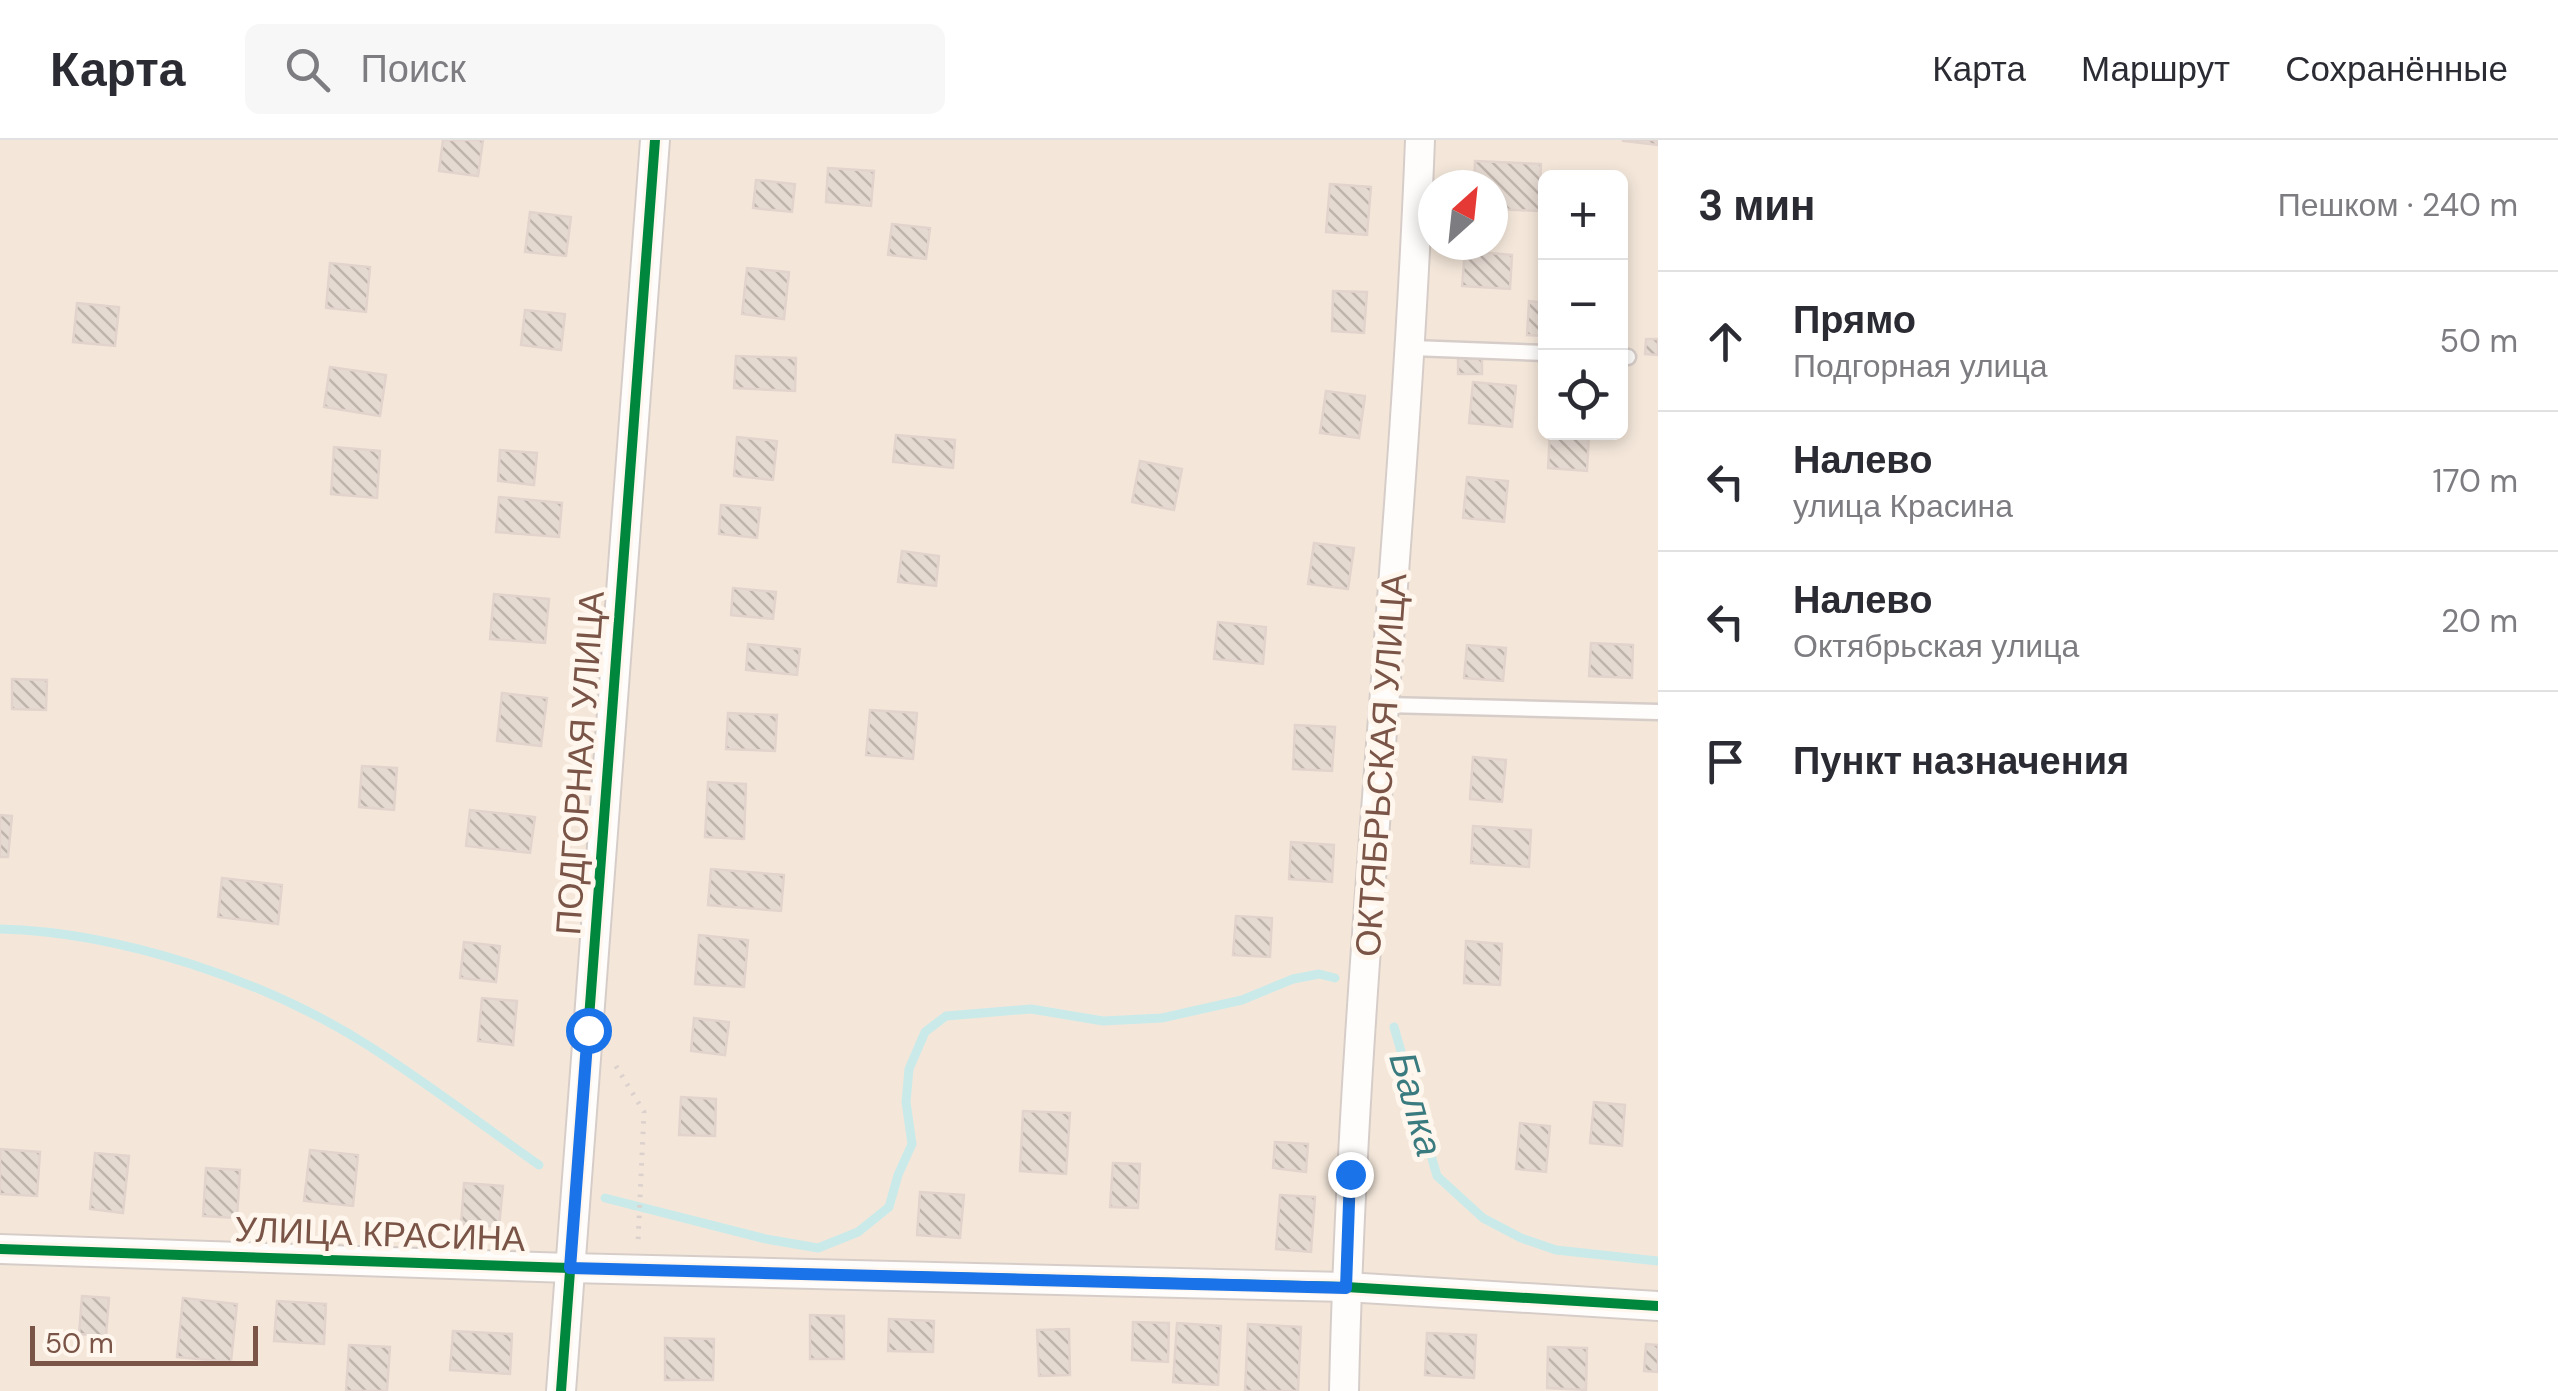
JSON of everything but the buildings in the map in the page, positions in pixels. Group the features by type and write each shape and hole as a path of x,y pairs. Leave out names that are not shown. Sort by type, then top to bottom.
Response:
{"street":[{"name":"ПОДГОРНАЯ УЛИЦА","path":"562,1391 656,140"},
{"name":"ОКТЯБРЬСКАЯ УЛИЦА","path":"1344,1391 1350,1174 1412,348 1420,140"},
{"name":"УЛИЦА КРАСИНА","path":"0,1249 1346,1288 1658,1306"}],"lane":[{"path":"1412,348 1538,353"},
{"path":"1386,705 1658,712"}],"path":[{"path":"588,1030 610,1056 644,1112 637,1228"}],"shaded area":[{"path":"0,140 1658,140 1658,1391 0,1391"}],"waterway":[{"path":"0,929 94,939 143,950 192,964 285,1001 369,1046 539,1165"},
{"path":"605,1198 766,1239 818,1248 858,1232 889,1207 912,1144 906,1102 909,1069 925,1032 946,1016 1031,1009 1103,1021 1162,1018 1242,1000 1293,979 1319,974 1335,978"},
{"name":"Балка","path":"1394,1027 1437,1176 1483,1218 1521,1238 1556,1250 1658,1261"}],"cycle path":[{"path":"561,1391 655,140"},
{"path":"0,1249 1346,1287 1658,1306"}],"route":[{"path":"588,1030 570,1268 1346,1288 1350,1174"}]}
